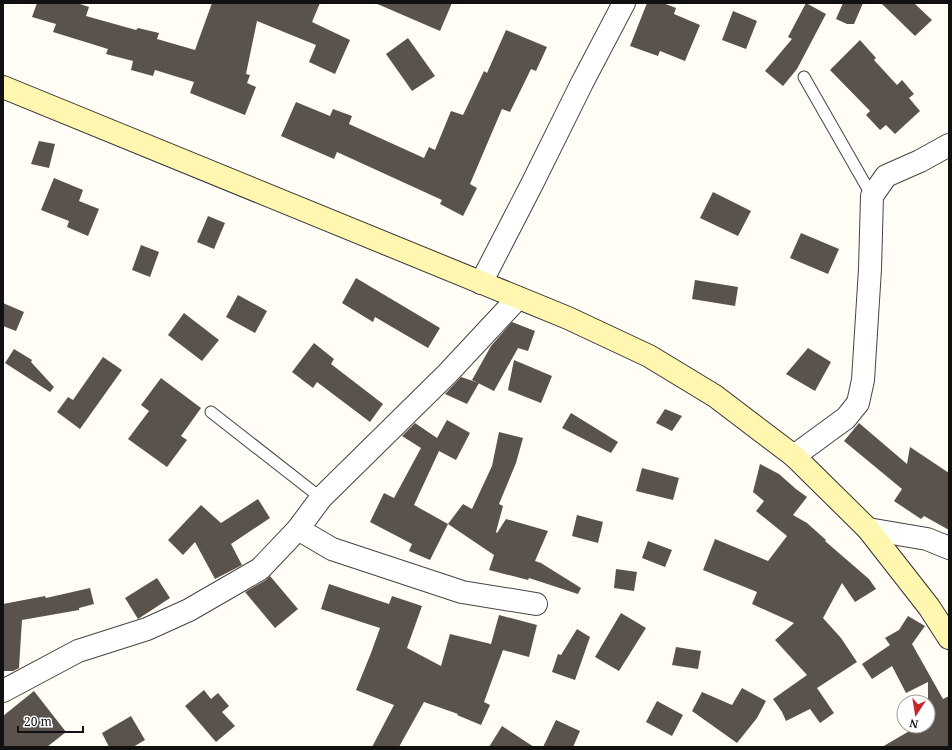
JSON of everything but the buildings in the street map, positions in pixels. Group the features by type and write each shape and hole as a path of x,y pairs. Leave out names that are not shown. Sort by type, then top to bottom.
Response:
{"main road":[{"path":"3,87 568,318 649,356 715,396 762,430 794,456 868,529 929,607 949,638"}],"street":[{"path":"481,283 624,3"},
{"path":"794,456 846,418 858,403 863,380 870,269 872,196 886,176 920,161 949,145"},
{"path":"3,691 78,651 147,629 189,610 260,569 298,529 321,498 448,373 518,298"},
{"path":"298,529 332,549 462,592 536,604"},
{"path":"868,529 927,539 949,548"}],"lane":[{"path":"804,77 872,196"},
{"path":"210,412 321,498"}]}
